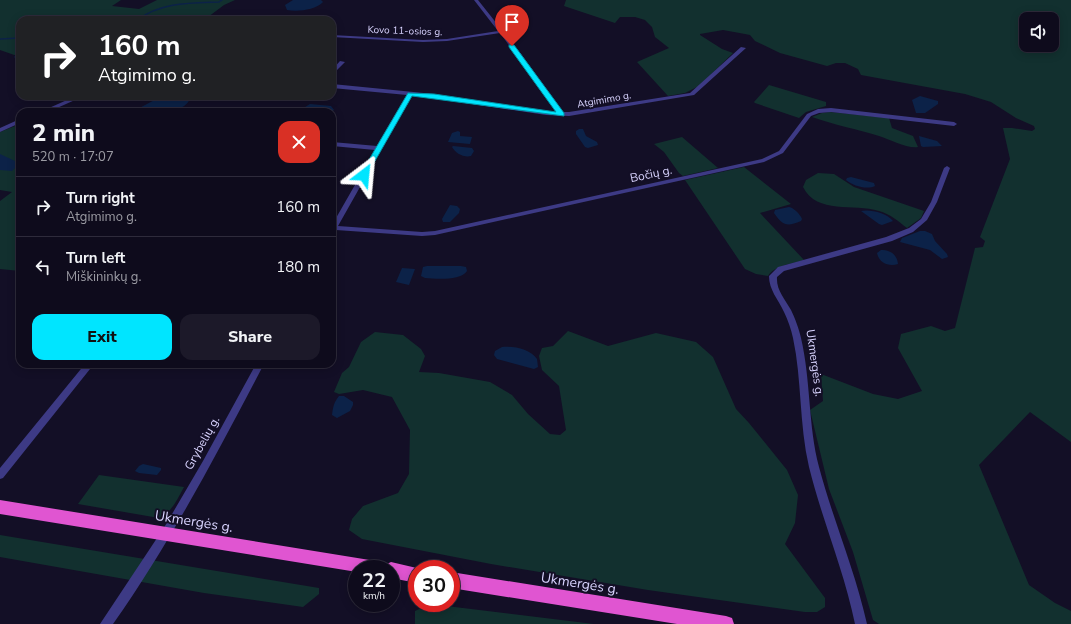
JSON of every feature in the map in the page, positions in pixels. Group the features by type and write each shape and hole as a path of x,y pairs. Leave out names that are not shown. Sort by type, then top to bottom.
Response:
{"highway":[{"name":"Ukmergės g.","path":"0,507 348,563"},
{"name":"Ukmergės g.","path":"460,581 726,624"}],"street":[{"path":"476,0 562,114"},
{"name":"Kovo 11-osios g.","path":"336,36 424,42 500,32"},
{"name":"Atgimimo g.","path":"336,86 434,96 562,114 692,94 743,48"},
{"path":"336,69 342,62"},
{"path":"336,223 410,94"},
{"path":"52,108 72,100"},
{"name":"Bočių g.","path":"336,227 410,233 435,233 764,160 781,152 806,119 818,111 830,110 954,124"},
{"path":"0,130 16,123"},
{"path":"336,144 378,148"},
{"name":"Ukmergės g.","path":"861,624 857,602 828,517 814,465 808,430 797,338 787,311 774,288 772,281 773,276 781,269 889,239 912,230 924,220 934,202 947,168"},
{"path":"0,475 87,368"},
{"name":"Grybelių g.","path":"106,624 130,592 167,534 258,368"}],"green space":[{"path":"0,0 121,0 112,6 139,9 157,0 235,0 224,5 209,16 16,16 16,56 0,50"},
{"path":"566,0 1071,0 1071,442 1030,412 979,465 1029,585 1055,603 1071,611 1071,624 879,624 873,620 853,552 829,489 810,410 823,401 821,374 873,394 898,399 922,391 898,348 901,334 931,326 945,331 955,328 975,248 983,247 985,241 980,237 1010,159 1003,128 1032,131 1035,129 1034,126 1016,118 991,102 965,94 861,75 858,69 845,63 836,63 827,66 780,53 755,41 750,35 723,30 700,35 722,49 733,53 699,86 685,93 668,96 637,62 669,48 655,37 652,27 645,20 635,17 620,17 615,23 564,6"},
{"path":"769,85 826,102 826,106 806,112 799,118 755,103 754,102"},
{"path":"830,112 889,118 892,128 913,136 918,147 904,145 879,136 812,117"},
{"path":"16,126 16,271 0,269 0,201 12,192 0,190 0,132"},
{"path":"682,137 718,168 683,176 679,173 664,152 654,144"},
{"path":"744,167 791,204 760,213 804,260 779,267 768,276 756,274 745,269 685,180"},
{"path":"818,173 834,174 854,187 924,211 921,218 907,228 883,212 869,209 827,205 809,196 803,187 806,180"},
{"path":"568,331 608,346 656,333 696,342 713,357 736,409 787,470 798,495 795,523 785,544 825,598 825,607 817,612 805,612 648,590 491,564 362,539 349,530 352,519 363,506 398,493 409,474 410,430 392,397 363,390 339,394 334,392 342,373 349,367 361,342 375,332 403,335 421,349 425,356 419,372 439,373 490,382 512,395 528,414 550,434 560,435 566,430 559,386 542,370 539,356 542,348 553,346"},
{"path":"99,475 184,487 171,509 159,518 78,504"},
{"path":"0,535 319,588 319,594 303,607 204,593 0,557"},
{"path":"460,608 594,624 415,624 415,612 460,612"}],"water":[{"path":"293,0 321,0 323,2 316,7 306,10 287,10 285,5"},
{"path":"920,96 938,101 938,104 925,113 916,113 912,100"},
{"path":"154,100 189,100 182,108 140,108"},
{"path":"310,104 331,106 332,108 304,108"},
{"path":"583,129 586,136 597,142 598,145 588,148 585,147 576,134 576,131"},
{"path":"458,131 460,132 460,136 472,137 470,144 448,142 452,133"},
{"path":"919,136 937,141 942,146 923,147 921,146"},
{"path":"452,147 472,148 474,151 471,156 466,156 455,151"},
{"path":"0,154 15,161 16,167 12,171 0,170"},
{"path":"851,177 874,183 875,186 868,188 856,186 846,180 847,178"},
{"path":"450,205 457,206 460,209 459,213 450,222 443,222 442,219"},
{"path":"789,207 798,213 802,219 801,221 789,225 780,221 774,213 775,210"},
{"path":"861,211 878,212 887,216 893,221 882,225"},
{"path":"920,231 925,231 932,234 935,241 948,257 942,259 930,250 900,242 902,238"},
{"path":"881,250 895,255 898,264 891,265 882,262 877,253"},
{"path":"461,266 466,267 467,271 464,274 454,278 425,278 421,276 423,267"},
{"path":"402,268 415,269 409,285 396,282"},
{"path":"502,347 517,348 530,353 537,359 538,367 534,369 497,359 494,355 495,351"},
{"path":"339,396 344,396 353,402 353,405 350,411 337,418 332,415 334,405"},
{"path":"143,464 161,468 161,470 157,475 139,473 135,471"}],"waterway":[{"path":"144,16 166,7 187,3 219,2 222,0"},
{"path":"0,39 16,38"}],"route":[{"path":"364,175 410,94 562,114 512,46"}]}
